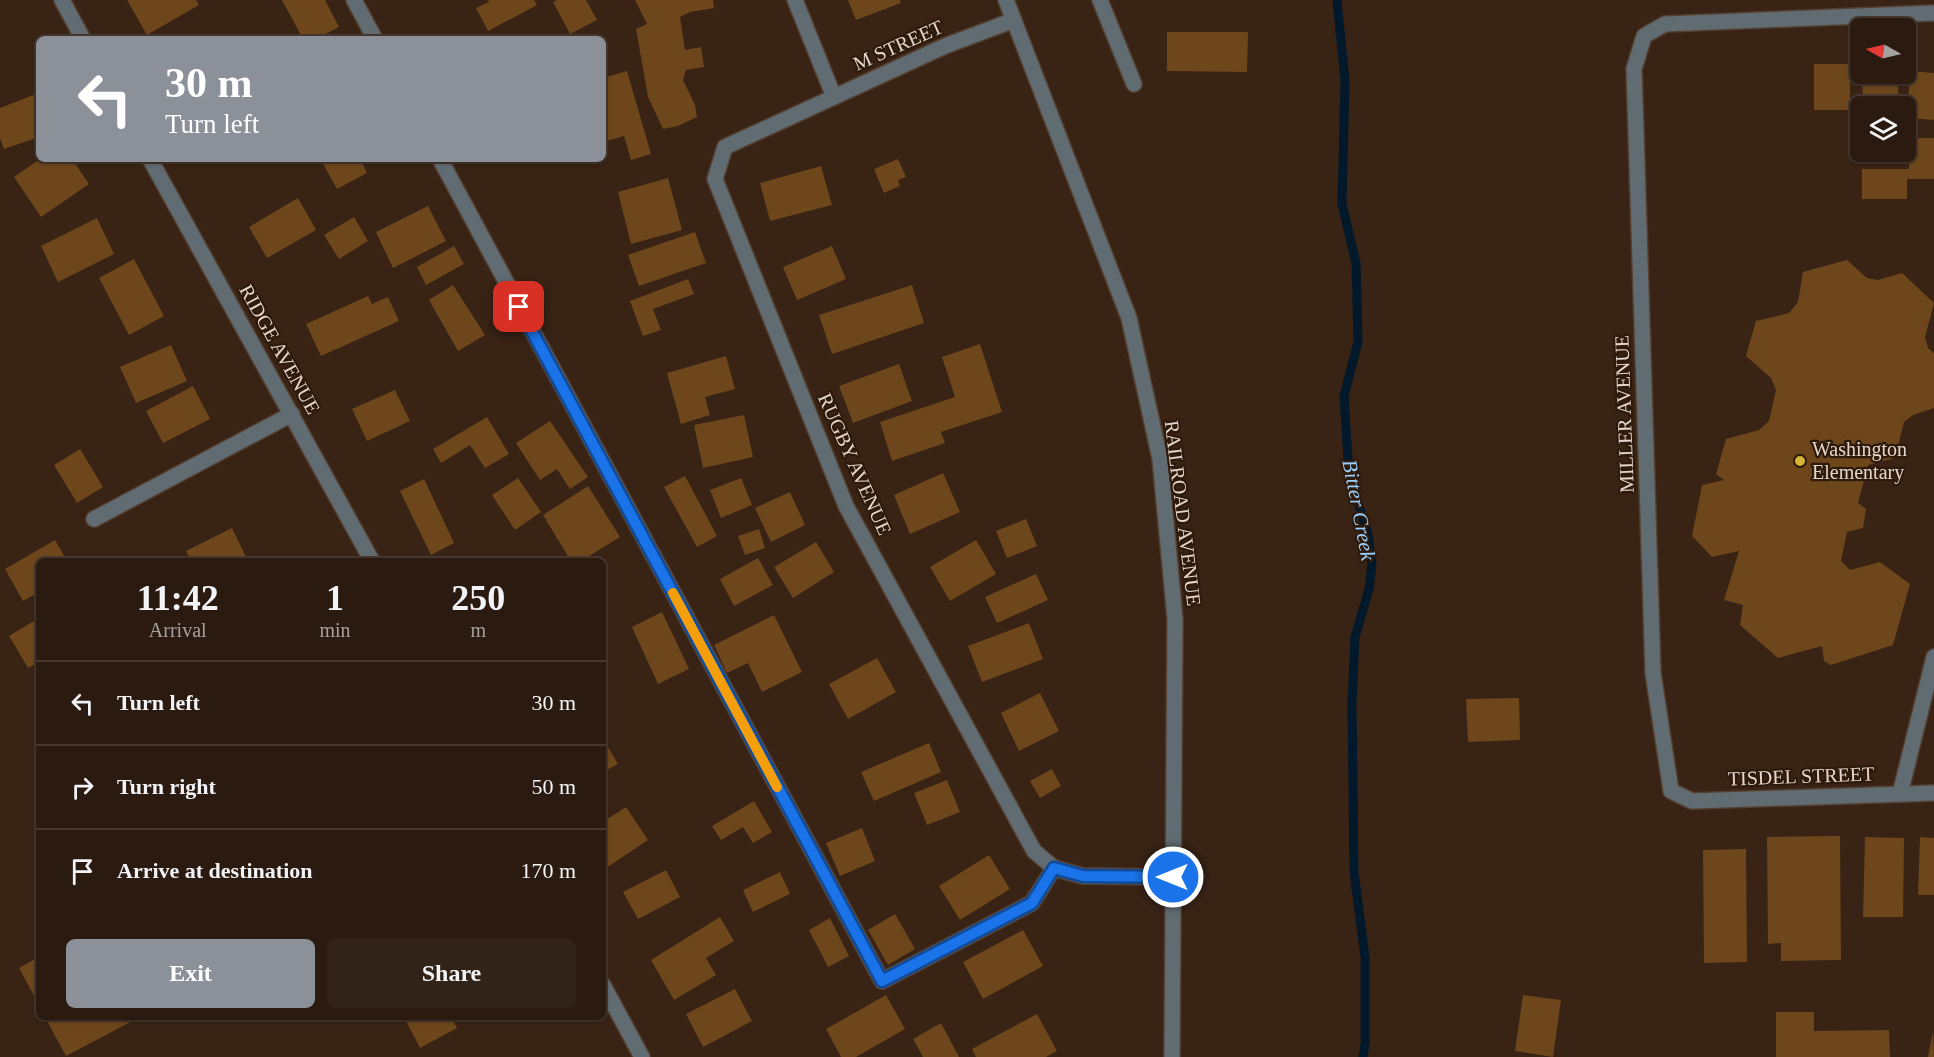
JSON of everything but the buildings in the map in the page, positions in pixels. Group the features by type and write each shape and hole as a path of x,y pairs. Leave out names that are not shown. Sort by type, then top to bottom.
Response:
{"street":[{"path":"62,0 81,36"},
{"path":"354,0 373,36"},
{"path":"795,0 834,97"},
{"name":"RAILROAD AVENUE","path":"1006,0 1129,318 1160,459 1175,619 1172,1057"},
{"path":"1100,0 1134,84"},
{"name":"MILLER AVENUE","path":"1671,791 1653,673 1634,69 1644,36 1665,24 1934,13"},
{"name":"M STREET","path":"834,97 945,46 1014,20"},
{"name":"RUGBY AVENUE","path":"834,97 725,147 715,178 846,506 1034,851 1054,868 1083,876 1173,877"},
{"name":"RIDGE AVENUE","path":"152,162 370,558"},
{"path":"442,162 882,981 1032,903 1054,868"},
{"path":"94,519 292,414"},
{"path":"1900,794 1934,657"},
{"name":"TISDEL STREET","path":"1671,791 1692,801 1934,793"},
{"path":"606,991 642,1057"}],"waterway":[{"name":"Bitter Creek","path":"1337,0 1345,81 1342,204 1356,263 1358,342 1344,396 1349,475 1368,534 1372,565 1369,589 1355,637 1352,704 1354,872 1365,957 1363,1057"}],"slow traffic":[{"path":"673,593 777,787"}],"place":[{"name":"Washington Elementary","path":"1800,461"}],"route":[{"path":"519,307 882,981 1032,903 1054,868 1083,876 1173,877"}]}
